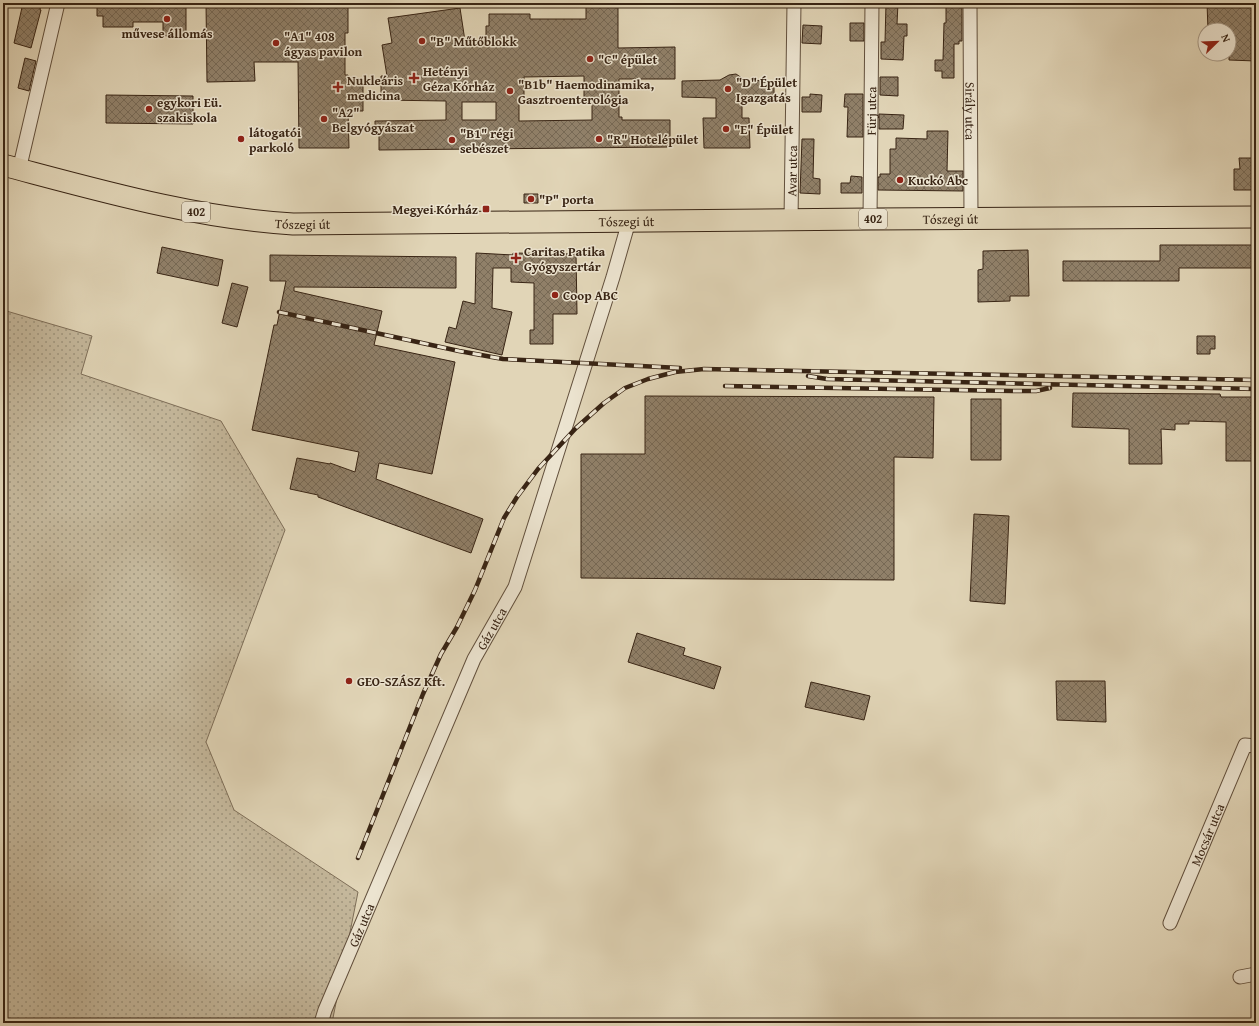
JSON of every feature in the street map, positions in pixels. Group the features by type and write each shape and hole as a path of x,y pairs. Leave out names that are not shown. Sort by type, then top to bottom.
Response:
{"main road":[{"name":"Tószegi út","path":"11,168 198,213 264,222 293,224 1256,217"}],"street":[{"path":"11,168 58,3"},
{"name":"Avar utca","path":"791,220 794,3"},
{"name":"Fürj utca","path":"870,219 872,3"},
{"name":"Sirály utca","path":"970,3 971,219"},
{"name":"Gáz utca","path":"321,1023 325,1010 474,659 515,587 613,277 629,221"},
{"name":"Mocsár utca","path":"1170,923 1251,746"},
{"path":"1240,977 1256,974"}],"shaded area":[{"path":"3,310 92,336 81,374 221,421 285,530 206,742 234,810 358,892 332,1023 3,1023"}],"building":[{"path":"23,3 41,3 41,10 31,48 14,43"},
{"name":"művese állomás","path":"97,3 186,3 186,36 163,36 163,22 133,22 133,27 103,27 103,16 97,16"},
{"name":"\"A1\" 408 ágyas pavilon","path":"206,3 348,3 348,33 345,33 345,75 348,75 348,80 363,80 363,111 348,111 349,148 299,148 298,62 254,62 255,81 207,82"},
{"path":"586,3 618,3 618,48 675,47 675,79 619,79 619,117 622,117 622,120 670,120 670,147 379,150 379,131 375,131 375,121 446,120 446,101 381,100 381,76 387,76 382,45 392,43 388,18 460,8 465,41 486,40 486,26 489,26 489,14 530,14 530,19 586,19","holes":["584,76 584,104 592,104 592,120 519,121 519,104 524,104 524,77","462,102 496,102 496,120 462,120"]},
{"path":"886,3 898,3 897,24 907,24 907,36 904,36 903,60 881,59 881,42 885,42"},
{"path":"946,3 962,3 962,41 959,41 959,44 954,44 954,78 942,78 942,71 935,71 935,60 943,60"},
{"path":"1207,3 1256,3 1256,61 1237,60 1237,22 1208,22"},
{"path":"850,23 864,23 864,41 850,41"},
{"path":"803,25 822,26 821,44 802,43"},
{"path":"25,58 36,61 29,91 18,88"},
{"path":"736,74 745,80 774,81 774,97 742,97 742,118 749,118 750,148 704,148 703,118 716,118 716,98 682,97 682,81 720,80 729,75"},
{"path":"880,77 898,77 898,96 880,95"},
{"path":"810,94 822,95 821,112 802,112 802,97 810,97"},
{"path":"845,94 863,94 863,137 847,137 848,107 844,107"},
{"name":"egykori Eü. szakiskola","path":"106,95 193,96 193,124 106,123"},
{"path":"879,114 904,115 903,129 879,129"},
{"path":"927,131 948,131 947,171 963,171 963,191 878,190 878,177 880,177 880,174 890,174 890,149 896,149 896,138 927,139"},
{"path":"802,139 814,139 813,178 820,179 820,194 800,193"},
{"path":"1239,158 1256,158 1256,190 1234,190 1234,169 1240,169"},
{"path":"851,176 862,177 862,193 841,193 841,183 850,183"},
{"name":"\"P\" porta","path":"524,194 538,194 538,203 524,203"},
{"path":"1160,245 1256,245 1256,268 1179,268 1179,281 1063,281 1063,261 1160,261"},
{"path":"162,247 223,260 218,286 157,273"},
{"path":"1028,250 1029,296 1010,296 1010,301 978,302 978,270 983,269 983,251"},
{"path":"476,253 513,255 513,253 576,254 577,314 553,314 553,344 530,344 530,330 534,330 534,283 511,282 511,268 493,268 492,308 512,312 502,355 445,342 449,327 456,329 463,301 475,304"},
{"path":"270,255 456,257 456,288 294,287 294,291 382,311 374,345 455,362 432,474 379,463 376,479 483,519 471,553 318,497 318,495 290,489 297,458 330,463 355,472 359,452 252,430 274,325 277,325 286,281 270,281"},
{"path":"232,283 248,287 237,327 222,323"},
{"path":"1197,336 1215,336 1215,349 1210,349 1210,354 1197,354"},
{"path":"1073,393 1220,394 1221,397 1256,397 1256,461 1226,461 1226,422 1189,421 1189,424 1175,424 1175,430 1161,429 1162,464 1129,464 1129,429 1072,427"},
{"path":"645,396 934,397 933,458 894,457 894,580 581,578 581,454 645,454"},
{"path":"971,399 1001,399 1001,460 971,460"},
{"path":"974,514 1009,516 1005,604 970,601"},
{"path":"637,633 685,648 683,655 721,667 714,689 628,662"},
{"path":"1056,681 1105,681 1106,722 1057,720"},
{"path":"811,682 870,696 864,720 805,707"}],"railway":[{"path":"279,312 459,351 503,359 680,368"},
{"path":"358,858 423,694 441,654 457,627 475,590 504,518 517,497 538,469 576,428 604,403 625,388 648,379 675,372 704,369 1256,380"},
{"path":"808,376 827,379 1256,389"},
{"path":"725,386 1013,391 1036,391 1050,388"}],"place":[{"name":"művese állomás","path":"167,19"},
{"name":"\"B\" Műtőblokk","path":"422,41"},
{"name":"\"A1\" 408 ágyas pavilon","path":"276,43"},
{"name":"\"C\" épület","path":"590,59"},
{"name":"Hetényi Géza Kórház","path":"414,78"},
{"name":"Nukleáris medicina","path":"338,87"},
{"name":"\"D\" Épület Igazgatás","path":"728,89"},
{"name":"\"B1b\" Haemodinamika, Gasztroenterológia","path":"510,91"},
{"name":"egykori Eü. szakiskola","path":"149,109"},
{"name":"\"A2\" Belgyógyászat","path":"324,119"},
{"name":"\"E\" Épület","path":"726,129"},
{"name":"látogatói parkoló","path":"241,139"},
{"name":"\"R\" Hotelépület","path":"599,139"},
{"name":"\"B1\" régi sebészet","path":"452,140"},
{"name":"Kuckó Abc","path":"900,180"},
{"name":"\"P\" porta","path":"531,199"},
{"name":"Megyei Kórház","path":"486,209"},
{"name":"Caritas Patika Gyógyszertár","path":"516,258"},
{"name":"Coop ABC","path":"555,295"},
{"name":"GEO-SZÁSZ Kft.","path":"349,681"}]}
